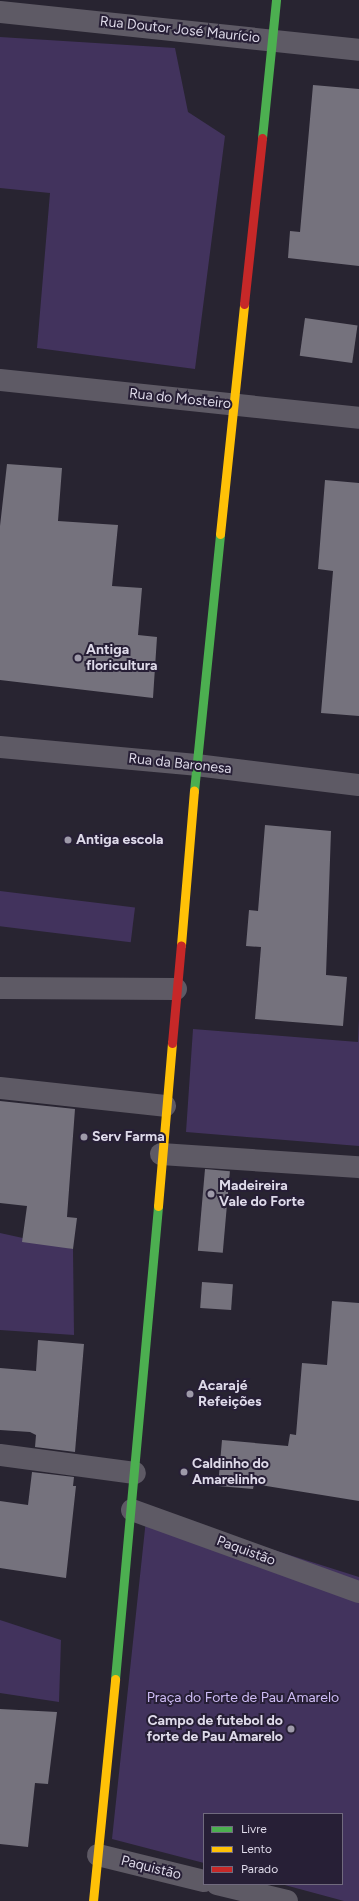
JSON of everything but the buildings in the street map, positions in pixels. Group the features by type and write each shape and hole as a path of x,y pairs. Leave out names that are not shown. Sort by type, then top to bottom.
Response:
{"main road":[{"path":"93,1901 136,1473 165,1106 196,765 232,404 276,0"}],"street":[{"name":"Rua Doutor José Maurício","path":"0,12 359,50"},
{"name":"Rua do Mosteiro","path":"0,380 359,418"},
{"name":"Rua da Baronesa","path":"0,747 196,765 359,785"},
{"path":"0,988 176,989"},
{"path":"0,1088 165,1106"},
{"path":"161,1154 359,1167"},
{"path":"0,1455 136,1473"},
{"name":"Paquistão","path":"132,1510 359,1592"},
{"name":"Paquistão","path":"98,1855 203,1881"},
{"path":"222,1885 287,1901"}],"green space":[{"path":"0,37 175,48 188,112 225,136 195,369 37,348 50,193 0,188"},
{"path":"0,891 135,908 131,942 0,926"},
{"path":"359,1018 359,1146 186,1132 193,1029 358,1042"},
{"path":"0,1233 73,1249 74,1335 0,1330"},
{"name":"Praça do Forte de Pau Amarelo","path":"147,1510 359,1577 359,1901 344,1901 285,1885 343,1885 343,1813 203,1813 203,1863 112,1839"},
{"path":"0,1620 61,1640 59,1702 0,1693"}],"traffic: fast":[{"path":"262,138 276,0"},
{"path":"194,791 220,534"},
{"path":"115,1679 158,1206"}],"traffic: slow":[{"path":"220,534 244,304"},
{"path":"181,945 194,791"},
{"path":"158,1206 172,1043"},
{"path":"93,1901 115,1679"}],"traffic: jam":[{"path":"244,304 262,138"},
{"path":"172,1043 181,945"}],"place":[{"name":"Antiga floricultura","path":"78,658"},
{"name":"Antiga escola","path":"68,840"},
{"name":"Serv Farma","path":"84,1137"},
{"name":"Madeireira Vale do Forte","path":"211,1194"},
{"name":"Acarajé Refeições","path":"190,1394"},
{"name":"Caldinho do Amarelinho","path":"184,1472"},
{"name":"Campo de futebol do forte de Pau Amarelo","path":"291,1729"}]}
